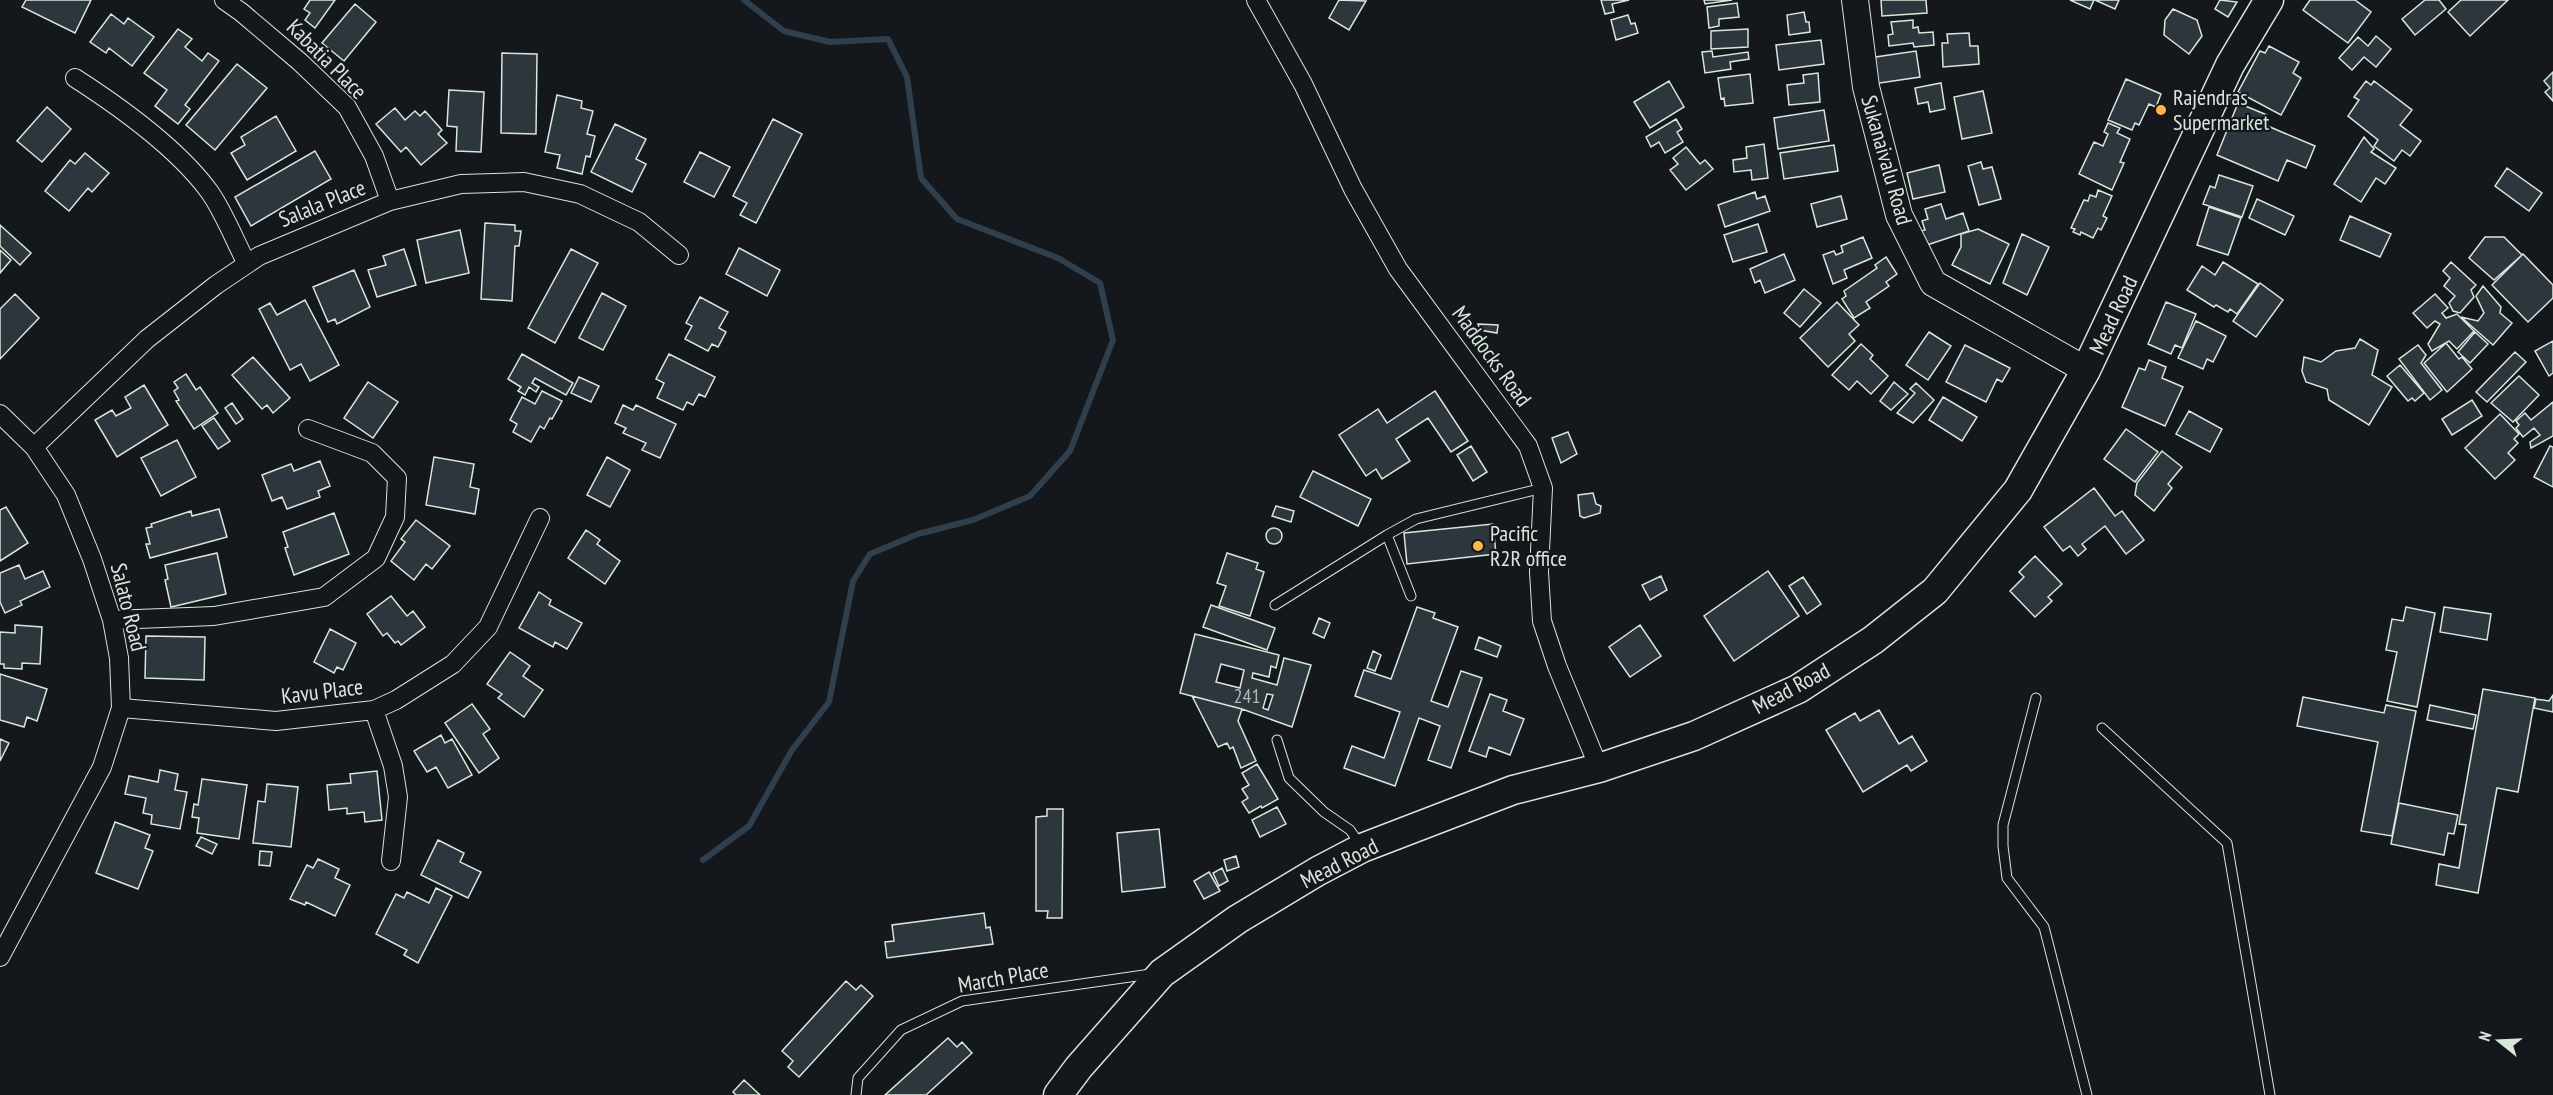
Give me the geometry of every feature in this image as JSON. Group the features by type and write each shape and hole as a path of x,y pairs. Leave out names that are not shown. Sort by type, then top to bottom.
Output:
{"main road":[{"name":"Sukanaivalu Road","path":"1856,0 1866,87 1899,215 1933,283 2086,370"},
{"name":"Mead Road","path":"1058,1095 1079,1067 1162,973 1238,919 1318,871 1362,849 1513,790 1599,768 1695,736 1798,689 1873,640 1935,591 2018,490 2086,370 2230,65 2270,0"}],"street":[{"name":"Kabatia Place","path":"224,0 292,55 347,107 374,156 390,201"},
{"name":"Maddocks Road","path":"1256,0 1303,84 1353,189 1398,269 1528,446 1543,488 1539,572 1542,621 1557,666 1599,768"},
{"path":"75,78 109,100 195,174 212,197 247,264"},
{"name":"Salala Place","path":"34,447 147,339 216,285 259,256 390,201 461,184 524,182 580,194 639,222 679,255"},
{"name":"Salato Road","path":"0,414 34,447 66,495 112,620 119,658 121,708 102,767 0,957"},
{"path":"112,620 214,616 324,597 376,558 395,517 397,478 372,453 308,429"},
{"name":"Kavu Place","path":"121,708 276,721 374,710 396,700 453,664 488,627 540,518"},
{"path":"374,710 393,766 398,797 391,861"}],"lane":[{"path":"1275,605 1416,519 1543,488"},
{"path":"1387,535 1411,597"},
{"path":"2037,698 2003,825 2007,878 2044,927 2087,1095"},
{"path":"2102,728 2227,843 2270,1095"},
{"path":"1277,740 1289,778 1310,800 1350,830 1362,849"},
{"name":"March Place","path":"855,1095 858,1078 902,1030 962,1001 1162,973"}],"building":[{"path":"26,0 91,0 75,33 22,7"},
{"path":"310,0 335,0 315,28 305,20 310,13 304,9"},
{"path":"1339,0 1366,1 1349,30 1329,18"},
{"path":"1601,0 1629,0 1612,4 1614,12 1605,14"},
{"path":"1704,0 1732,0 1705,4"},
{"path":"1881,0 1926,0 1927,13 1882,16"},
{"path":"2070,0 2094,0 2090,9"},
{"path":"2095,0 2119,0 2115,9"},
{"path":"2220,0 2237,2 2228,17 2215,9"},
{"path":"2310,0 2355,0 2371,12 2348,43 2303,10"},
{"path":"2425,0 2439,0 2446,9 2415,35 2402,19"},
{"path":"2461,0 2508,0 2470,36 2448,12"},
{"path":"1737,3 1739,17 1719,19 1719,26 1709,28 1707,7"},
{"path":"355,4 376,22 344,61 322,43"},
{"path":"2173,9 2197,20 2202,36 2189,54 2164,35 2165,20"},
{"path":"1804,12 1806,22 1809,22 1810,32 1789,35 1787,15"},
{"path":"111,14 124,24 128,18 154,37 132,66 109,48 106,53 90,42"},
{"path":"1628,15 1631,24 1635,23 1638,33 1616,40 1611,20"},
{"path":"1913,20 1913,28 1918,27 1919,33 1933,32 1934,45 1914,47 1913,43 1889,46 1888,35 1893,34 1891,22"},
{"path":"178,29 192,39 185,47 202,61 208,53 219,61 185,105 190,109 178,124 155,106 167,90 144,73"},
{"path":"1748,29 1748,47 1711,49 1711,31"},
{"path":"1969,33 1970,46 1978,46 1979,64 1943,67 1942,43 1948,43 1947,34"},
{"path":"2376,36 2391,49 2376,67 2364,57 2352,70 2339,58 2358,37 2368,46"},
{"path":"1821,40 1824,64 1779,70 1776,45"},
{"path":"2269,46 2299,62 2293,73 2301,78 2281,115 2238,92 2260,51 2265,53"},
{"path":"1712,51 1713,57 1748,52 1749,59 1730,62 1731,69 1705,73 1702,52"},
{"path":"1916,51 1920,77 1873,84 1869,58"},
{"path":"502,53 537,54 536,134 501,133"},
{"path":"237,64 267,88 215,150 186,125"},
{"path":"2553,72 2553,101 2545,92 2550,88 2544,81"},
{"path":"1818,73 1820,102 1789,105 1787,85 1804,83 1803,75"},
{"path":"1750,74 1753,103 1725,106 1724,98 1721,99 1718,78"},
{"path":"2126,79 2161,94 2156,107 2149,104 2139,125 2135,123 2132,130 2108,120"},
{"path":"1669,81 1684,107 1650,128 1634,102"},
{"path":"2366,81 2371,85 2374,81 2412,110 2400,125 2421,141 2410,156 2402,150 2394,161 2374,146 2378,140 2348,116 2359,100 2354,97"},
{"path":"1941,83 1945,109 1930,112 1928,102 1918,104 1915,88"},
{"path":"449,90 484,92 481,152 456,151 457,127 447,126"},
{"path":"1983,91 1992,133 1962,139 1954,97"},
{"path":"557,95 582,101 581,108 593,111 587,134 595,136 590,157 586,156 582,174 557,168 560,155 545,152"},
{"path":"2238,103 2267,115 2263,124 2315,146 2306,168 2287,160 2278,181 2217,155"},
{"path":"47,107 71,129 42,162 17,141"},
{"path":"395,108 405,120 415,111 420,116 425,111 442,130 438,134 447,143 421,165 406,147 401,152 376,124"},
{"path":"1824,110 1829,141 1778,149 1774,118"},
{"path":"276,116 296,151 247,180 231,153 245,145 241,137"},
{"path":"773,119 802,134 756,223 740,215 747,203 733,196"},
{"path":"1676,119 1682,129 1677,132 1683,142 1665,153 1659,142 1651,147 1646,137"},
{"path":"2108,123 2120,128 2117,133 2130,139 2120,162 2124,163 2112,190 2079,174 2094,142 2103,146 2108,134 2104,132"},
{"path":"615,124 646,139 636,159 646,164 632,192 591,172"},
{"path":"2364,137 2374,149 2371,152 2396,168 2385,184 2376,178 2361,202 2334,184"},
{"path":"1764,144 1768,178 1752,180 1751,170 1734,172 1733,160 1747,158 1746,147"},
{"path":"1834,145 1838,171 1784,179 1780,153"},
{"path":"1686,147 1700,164 1705,160 1713,169 1686,190 1670,170 1678,164 1673,158"},
{"path":"315,151 331,179 251,226 235,197"},
{"path":"700,152 730,167 714,197 684,182"},
{"path":"85,153 109,173 92,192 88,188 69,211 45,191 70,160 75,164"},
{"path":"1981,162 1983,169 1992,167 2001,199 1979,205 1968,166"},
{"path":"1939,165 1945,192 1913,199 1907,173"},
{"path":"2507,168 2542,193 2529,211 2495,186"},
{"path":"2219,175 2253,186 2242,217 2203,204 2210,186 2215,188"},
{"path":"2098,190 2112,196 2103,216 2107,218 2101,230 2098,228 2093,238 2081,232 2080,235 2073,232 2075,229 2071,228 2084,200 2088,201 2090,195 2096,197"},
{"path":"1755,192 1757,199 1765,196 1770,211 1725,227 1718,205"},
{"path":"1841,196 1847,219 1817,227 1811,204"},
{"path":"2257,199 2294,216 2285,235 2249,218"},
{"path":"1941,204 1946,219 1963,213 1969,231 1924,246 1920,231 1925,230 1922,221 1928,219 1925,209"},
{"path":"2209,207 2241,218 2228,255 2197,245"},
{"path":"2350,216 2391,234 2380,257 2340,240"},
{"path":"485,223 515,225 515,231 521,231 519,246 515,246 512,301 481,299"},
{"path":"1758,224 1767,252 1733,262 1724,235"},
{"path":"0,225 31,253 20,265 0,246"},
{"path":"1978,229 2009,244 1990,284 1952,265 1961,247 1961,234"},
{"path":"460,230 469,273 426,283 417,240"},
{"path":"2022,234 2049,247 2027,295 2003,283"},
{"path":"1863,237 1872,258 1844,270 1847,278 1833,284 1823,255 1834,251 1836,255 1843,252 1841,246"},
{"path":"2485,237 2504,237 2522,255 2494,280 2469,258"},
{"path":"739,248 780,270 767,296 726,274"},
{"path":"404,249 416,285 377,297 368,270 386,265 383,256"},
{"path":"571,249 598,263 555,343 528,328"},
{"path":"0,250 11,260 0,273"},
{"path":"1784,254 1795,280 1765,293 1760,280 1755,283 1750,269"},
{"path":"2523,254 2553,285 2553,298 2528,322 2492,285"},
{"path":"1886,257 1897,274 1886,282 1889,286 1866,302 1870,308 1854,318 1842,299 1846,296 1844,291 1877,268 1875,265"},
{"path":"2223,262 2258,284 2237,314 2230,309 2228,312 2216,305 2214,307 2187,290 2202,266 2215,275"},
{"path":"2451,262 2476,285 2471,290 2474,297 2460,313 2453,311 2449,303 2455,296 2444,286 2450,278 2443,271"},
{"path":"354,270 370,307 337,324 335,319 328,322 313,287"},
{"path":"2260,283 2283,300 2256,337 2233,321"},
{"path":"2483,286 2501,307 2500,313 2512,323 2493,345 2461,317 2478,321 2484,313 2476,296"},
{"path":"1804,289 1821,303 1800,327 1784,313"},
{"path":"602,293 626,306 603,350 579,338"},
{"path":"15,294 39,318 0,359 0,309"},
{"path":"2435,294 2448,308 2442,313 2446,318 2457,314 2474,331 2457,349 2449,341 2432,351 2428,344 2440,324 2435,321 2427,328 2413,313"},
{"path":"700,297 728,312 719,328 726,332 718,347 712,344 708,351 685,339 692,326 686,323"},
{"path":"305,300 339,365 310,381 301,364 290,370 259,309 270,303 277,315"},
{"path":"1837,302 1859,325 1849,334 1855,341 1828,367 1800,338"},
{"path":"2166,302 2196,314 2182,348 2175,345 2171,354 2148,344"},
{"path":"2196,321 2226,336 2213,362 2207,359 2203,369 2178,358"},
{"path":"1478,324 1498,325 1497,333 1480,330"},
{"path":"1929,332 1951,346 1928,380 1906,365"},
{"path":"2475,332 2488,344 2470,363 2458,352"},
{"path":"2360,339 2378,350 2372,375 2392,387 2369,425 2329,400 2327,389 2306,382 2302,371 2304,357 2321,362 2336,351 2355,348"},
{"path":"2553,341 2553,373 2549,376 2535,351"},
{"path":"2446,343 2459,359 2462,357 2472,369 2447,392 2424,363"},
{"path":"1861,344 1873,355 1870,359 1888,376 1871,394 1857,381 1849,390 1832,375"},
{"path":"1965,345 2010,368 2002,382 1997,379 1986,402 1946,382"},
{"path":"2418,345 2426,355 2421,363 2442,390 2430,400 2399,359"},
{"path":"2515,352 2526,362 2487,402 2476,392"},
{"path":"522,354 573,383 566,395 535,378 532,383 539,387 536,392 529,387 525,395 518,391 521,387 508,379"},
{"path":"669,354 715,377 705,397 699,394 693,405 687,402 683,410 657,398 664,383 656,379"},
{"path":"253,357 290,398 273,413 267,405 262,409 232,375"},
{"path":"2149,360 2166,367 2162,378 2183,387 2165,426 2122,407 2139,368 2145,370"},
{"path":"2400,365 2424,393 2415,401 2412,398 2408,401 2387,376"},
{"path":"186,374 196,390 200,387 218,413 194,429 176,401 179,400 174,391 178,388 174,382"},
{"path":"2519,376 2539,395 2513,422 2491,403"},
{"path":"579,377 599,386 591,402 571,393"},
{"path":"368,382 398,402 373,438 344,418"},
{"path":"1894,382 1908,394 1891,410 1880,401"},
{"path":"1916,383 1934,400 1913,423 1897,413 1915,393 1910,389"},
{"path":"144,385 168,425 117,457 95,420 112,410 116,416 131,408 125,397"},
{"path":"542,391 562,401 552,419 550,418 544,429 540,426 531,442 513,432 517,424 510,420 522,397 535,404"},
{"path":"1435,391 1468,441 1451,452 1428,418 1396,439 1410,461 1382,479 1376,469 1366,476 1339,435 1378,409 1387,423"},
{"path":"1943,397 1977,417 1962,441 1929,420"},
{"path":"2472,400 2482,416 2452,435 2442,419"},
{"path":"2553,402 2553,436 2531,448 2530,442 2540,435 2534,428 2523,437 2516,428 2519,425 2516,421 2525,413 2531,420"},
{"path":"232,403 243,419 236,424 225,408"},
{"path":"623,405 633,410 636,405 676,424 660,458 642,450 646,443 623,433 626,428 615,423"},
{"path":"2189,411 2222,429 2210,452 2176,434"},
{"path":"2500,414 2519,434 2514,439 2518,443 2508,453 2515,460 2495,479 2465,448"},
{"path":"214,418 230,441 218,449 202,426"},
{"path":"2126,429 2158,452 2135,482 2104,459"},
{"path":"1568,432 1577,454 1561,463 1552,438"},
{"path":"177,440 196,477 161,496 141,458"},
{"path":"1471,446 1487,472 1473,481 1457,455"},
{"path":"2550,446 2553,447 2553,487 2534,477"},
{"path":"2162,451 2182,467 2168,484 2172,488 2154,511 2135,495 2137,483"},
{"path":"434,457 474,464 470,487 479,489 475,514 426,505"},
{"path":"607,457 630,470 610,507 587,495"},
{"path":"320,461 330,486 318,491 320,497 287,509 282,497 272,501 262,475 291,464 294,471"},
{"path":"1313,471 1371,499 1358,526 1300,497"},
{"path":"2094,488 2115,516 2122,511 2144,540 2126,554 2105,526 2082,544 2086,549 2078,556 2070,546 2063,551 2044,527"},
{"path":"1593,493 1596,504 1601,506 1600,513 1584,518 1580,516 1578,495"},
{"path":"1276,506 1294,511 1291,522 1272,516"},
{"path":"6,507 28,543 0,561 0,510"},
{"path":"219,509 227,537 150,558 146,544 150,544 146,528 152,527 151,524 191,511 192,516"},
{"path":"334,513 349,554 294,575 285,548 288,547 283,532"},
{"path":"416,520 450,546 432,569 426,564 414,580 391,561 405,542 401,539"},
{"path":"1493,524 1496,554 1407,564 1404,533"},
{"path":"1274,528 1282,536 1274,544 1266,536"},
{"path":"586,530 600,540 597,544 620,561 605,584 568,558"},
{"path":"217,553 226,594 171,607 165,580 168,579 165,565"},
{"path":"1227,553 1258,563 1256,569 1264,572 1250,616 1219,606 1226,586 1217,583"},
{"path":"2035,556 2062,584 2048,597 2052,601 2035,617 2010,591 2024,577 2019,572"},
{"path":"19,565 25,579 43,571 50,587 20,601 22,605 5,613 0,602 0,573"},
{"path":"1768,571 1799,616 1734,661 1704,616"},
{"path":"1661,576 1667,590 1650,600 1642,585"},
{"path":"1803,577 1821,604 1807,614 1789,586"},
{"path":"539,592 551,600 549,605 582,623 567,649 555,642 553,647 519,628"},
{"path":"391,596 407,616 413,611 425,627 401,645 398,641 395,643 387,633 383,636 367,614"},
{"path":"1211,605 1275,628 1267,650 1203,627"},
{"path":"1417,607 1435,613 1433,618 1458,627 1431,701 1448,707 1461,671 1482,678 1451,768 1428,760 1440,726 1419,718 1395,786 1344,768 1352,746 1384,758 1400,712 1355,696 1364,670 1391,679"},
{"path":"2406,607 2435,613 2417,707 2387,701 2397,652 2386,650 2392,619 2403,621"},
{"path":"2444,607 2491,614 2487,640 2440,632"},
{"path":"1319,618 1330,623 1324,638 1313,633"},
{"path":"15,625 42,627 40,664 22,663 22,669 4,668 4,664 0,664 0,632 15,633"},
{"path":"1640,625 1661,656 1630,677 1609,647"},
{"path":"330,629 356,643 343,670 337,667 334,673 314,662"},
{"path":"1195,634 1279,655 1276,668 1271,666 1269,677 1253,673 1252,678 1277,685 1284,658 1311,665 1292,727 1242,709 1180,693","holes":["1221,664 1244,670 1240,688 1216,682","1267,694 1273,695 1268,710 1263,708"]},
{"path":"146,636 205,637 204,680 145,678"},
{"path":"1479,637 1501,646 1497,657 1475,649"},
{"path":"1373,651 1381,655 1375,671 1367,668"},
{"path":"510,652 530,666 523,676 543,690 524,717 498,698 502,694 487,684"},
{"path":"0,674 47,689 37,721 27,717 24,727 0,720"},
{"path":"2483,689 2535,698 2518,792 2497,788 2478,893 2436,885 2439,864 2459,868 2466,825 2459,824"},
{"path":"1490,694 1507,700 1503,711 1524,719 1510,755 1489,747 1486,757 1469,751"},
{"path":"2553,695 2553,712 2534,708 2536,699 2549,701"},
{"path":"1192,696 1242,709 1238,721 1256,761 1241,768 1233,747 1230,749 1227,743 1218,747"},
{"path":"2303,697 2384,713 2386,705 2416,711 2392,836 2361,831 2378,742 2297,726"},
{"path":"472,704 490,729 483,734 499,758 479,773 445,723"},
{"path":"2430,705 2476,715 2473,729 2427,720"},
{"path":"1879,710 1899,744 1912,736 1927,761 1911,771 1907,765 1863,792 1826,730 1855,713 1860,721"},
{"path":"441,735 445,743 452,739 472,775 448,788 436,767 427,772 414,751"},
{"path":"0,739 9,743 0,761"},
{"path":"1257,764 1278,799 1249,813 1242,802 1248,798 1242,789 1249,785 1242,773"},
{"path":"160,770 178,774 175,790 187,792 180,829 151,824 152,815 143,813 146,798 125,794 129,776 158,782"},
{"path":"377,771 382,820 365,822 364,812 347,814 347,808 329,810 327,785 351,783 350,774"},
{"path":"202,779 247,785 239,839 197,833 199,818 192,817 194,804 198,805"},
{"path":"267,784 298,787 291,847 253,843 258,801 265,802"},
{"path":"2399,803 2458,815 2454,834 2448,833 2444,855 2391,844"},
{"path":"1277,807 1286,824 1260,837 1252,820"},
{"path":"1047,809 1063,809 1062,918 1047,918 1048,911 1036,911 1036,817 1047,816"},
{"path":"115,822 150,835 145,848 153,851 138,889 96,873"},
{"path":"1159,829 1165,887 1122,892 1117,833"},
{"path":"201,837 217,844 212,854 196,846"},
{"path":"438,840 464,853 460,862 481,872 468,898 421,875"},
{"path":"260,851 272,852 270,866 259,865"},
{"path":"1236,856 1239,867 1227,871 1224,860"},
{"path":"318,859 339,869 335,878 350,885 335,916 306,902 305,905 290,899 307,865 313,868"},
{"path":"1222,868 1228,881 1219,886 1213,873"},
{"path":"1209,872 1220,891 1204,899 1194,881"},
{"path":"436,888 452,896 418,963 404,955 407,950 376,934 396,894 404,898 407,892 429,903"},
{"path":"984,913 986,928 990,927 993,944 887,958 885,942 894,941 892,925"},
{"path":"846,981 856,990 861,985 873,996 799,1077 788,1067 793,1061 782,1051"},
{"path":"948,1038 957,1047 962,1042 972,1053 926,1095 885,1095"},
{"path":"744,1080 760,1095 736,1095 733,1092"}],"waterway":[{"path":"703,860 749,826 792,750 829,702 853,581 870,554 918,534 973,520 1030,496 1070,451 1113,340 1100,283 1058,258 957,219 921,178 907,77 888,39 830,42 784,31 744,0"}],"place":[{"name":"Rajendras Supermarket","path":"2161,110"},
{"name":"Pacific R2R office","path":"1478,546"}]}
